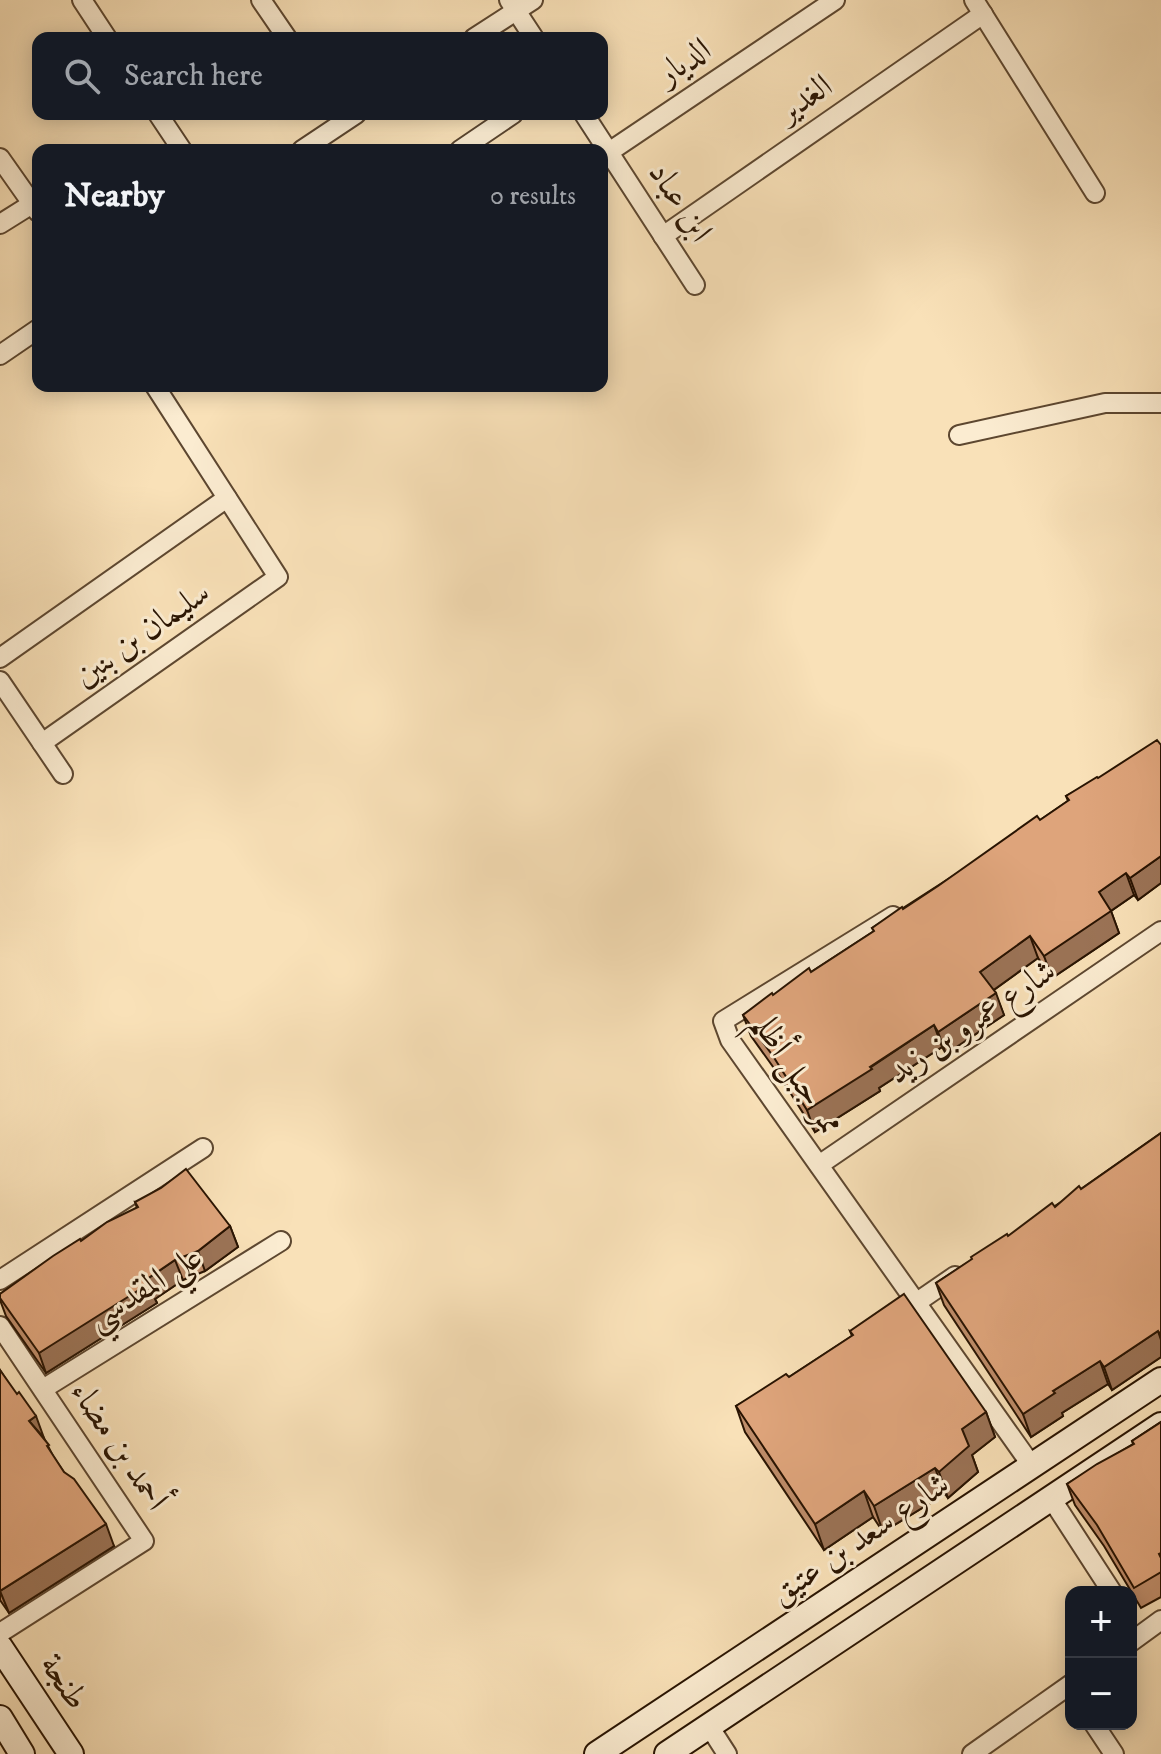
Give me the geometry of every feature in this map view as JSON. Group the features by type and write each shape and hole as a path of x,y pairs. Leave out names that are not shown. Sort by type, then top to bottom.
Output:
{"street":[{"path":"82,0 103,32"},
{"path":"261,0 283,32"},
{"path":"481,32 513,5 533,0"},
{"name":"الديار","path":"609,152 835,0"},
{"path":"513,5 530,32"},
{"path":"979,7 1095,193"},
{"name":"الغدير","path":"663,236 979,7"},
{"path":"162,120 178,144"},
{"path":"310,144 342,120"},
{"path":"469,144 504,120"},
{"name":"ابن عباد","path":"588,120 604,144"},
{"name":"ابن عباد","path":"609,152 695,285"},
{"path":"0,158 32,204"},
{"path":"0,224 32,209"},
{"path":"0,355 32,333"},
{"path":"0,658 227,498 159,392"},
{"path":"959,435 1105,403 1161,403"},
{"name":"سليمان بن بنين","path":"42,743 278,577 227,498"},
{"path":"0,681 63,774"},
{"name":"ممر جبل أظلم","path":"909,906 723,1021 730,1040 1032,1466"},
{"name":"شارع عمرو بن زيد","path":"819,1165 1161,931"},
{"path":"0,1280 203,1148"},
{"name":"علي المقدسي","path":"43,1389 281,1241"},
{"path":"891,1320 968,1268"},
{"name":"أحمد بن مضاء","path":"0,1326 144,1541 0,1633"},
{"name":"شارع سعد بن عتيق","path":"597,1754 1161,1380"},
{"name":"شارع سعد بن عتيق","path":"667,1754 1161,1425"},
{"path":"1051,1498 1108,1586"},
{"path":"1137,1632 1161,1620"},
{"name":"طنجة","path":"0,1647 71,1754"},
{"path":"972,1754 1065,1690"},
{"path":"0,1718 22,1754"},
{"path":"709,1726 727,1754"},
{"path":"1098,1730 1114,1754"}],"building":[{"path":"1157,740 1161,745 1161,856 1130,878 1126,873 1099,892 1111,911 1044,956 1030,936 980,972 996,993 938,1032 934,1025 807,1110 743,1015 809,968 811,972 874,931 872,928 1037,816 1040,820 1069,800 1066,796"},
{"path":"1161,1133 1161,1332 1158,1331 1104,1367 1100,1361 1023,1414 936,1283 1052,1203 1055,1207 1079,1186 1081,1189"},
{"path":"186,1169 230,1226 198,1251 175,1260 147,1279 150,1283 39,1353 0,1294 53,1256 107,1222 138,1207 135,1202"},
{"path":"904,1294 986,1412 962,1429 969,1446 939,1472 935,1468 874,1506 864,1491 815,1524 736,1406 786,1374 789,1377 853,1335 850,1331"},
{"path":"0,1370 36,1416 29,1421 49,1445 64,1472 74,1479 106,1524 0,1591"},
{"path":"1161,1422 1161,1572 1137,1586 1133,1586 1097,1525 1067,1484 1134,1444 1132,1441"}]}
